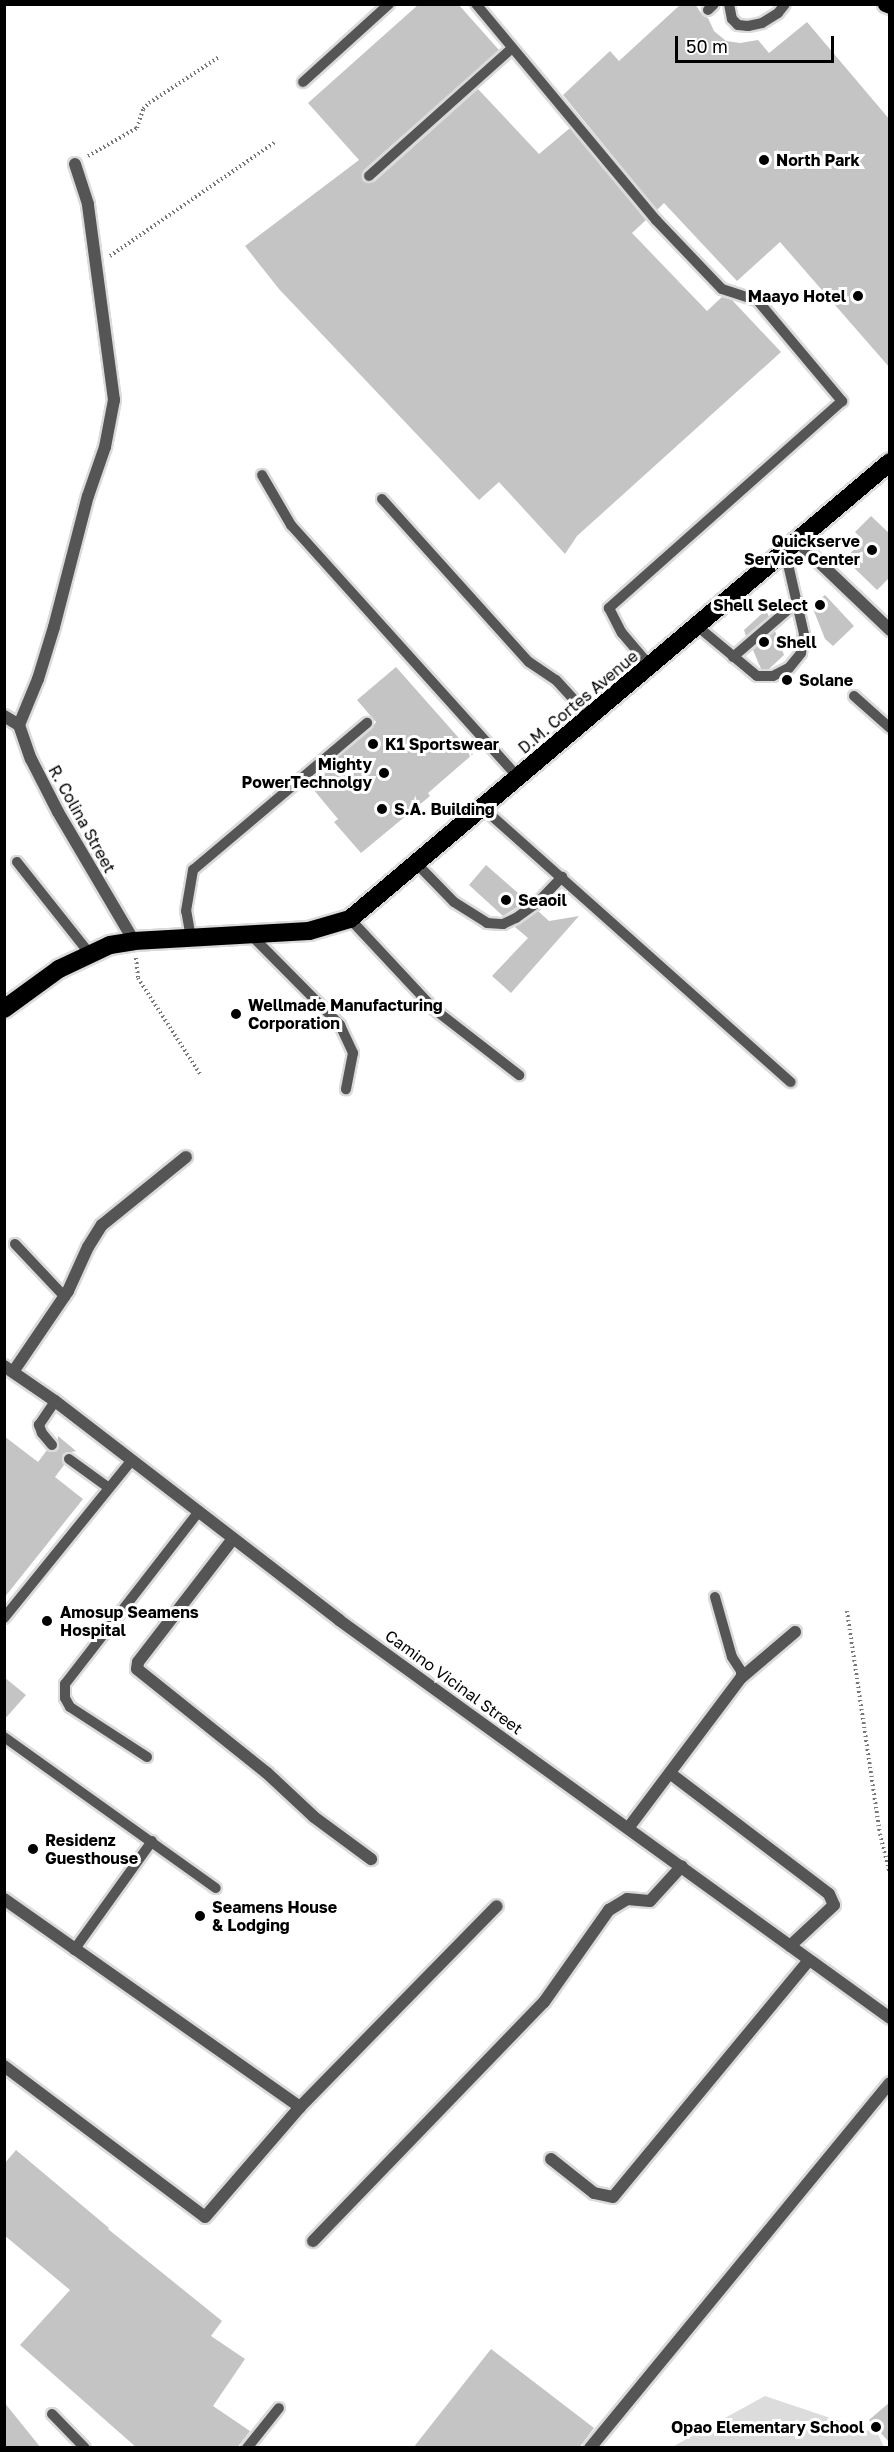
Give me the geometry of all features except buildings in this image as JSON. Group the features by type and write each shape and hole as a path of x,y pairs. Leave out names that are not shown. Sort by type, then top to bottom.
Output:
{"highway":[{"name":"D.M. Cortes Avenue","path":"4,1009 59,969 110,945 134,940 309,931 350,920 890,462"}],"main road":[{"path":"885,4 890,6"}],"street":[{"path":"4,716 20,725 38,679 88,496 105,447 114,400 88,204 75,164"},
{"path":"791,546 890,630"},
{"name":"R. Colina Street","path":"20,725 31,759 58,812 134,940"},
{"path":"9,1369 65,1297 88,1247 102,1225 186,1157"},
{"name":"Camino Vicinal Street","path":"9,1369 55,1401 199,1511 232,1540 339,1620 629,1827 808,1961 890,2018"},
{"path":"232,1540 138,1662 137,1670 267,1773 314,1817 371,1859"},
{"path":"629,1827 741,1678 795,1632"},
{"path":"671,1774 829,1894 834,1905 790,1946"},
{"path":"313,2241 544,2002 609,1910 627,1899 650,1901 682,1866"},
{"path":"4,1899 300,2108"},
{"path":"4,2066 205,2217 300,2108 497,1906"},
{"path":"550,2159 594,2193 613,2197 808,1961"},
{"path":"590,2448 890,2083"}],"lane":[{"path":"303,82 389,4"},
{"path":"476,4 510,49 656,220 722,289 758,301 842,401 609,608 622,633 650,666"},
{"path":"729,4 732,19 738,25 748,26 762,23 778,13 785,4"},
{"path":"369,176 510,49"},
{"path":"262,475 291,525 519,778"},
{"path":"382,499 529,662 556,680 590,717"},
{"path":"697,626 757,676 773,676 789,668 801,653 804,634 797,602 791,546"},
{"path":"733,657 797,602"},
{"path":"854,696 890,728"},
{"path":"191,938 186,911 193,870 368,723"},
{"path":"483,808 791,1082"},
{"path":"17,862 89,953"},
{"path":"417,864 454,902 487,923 503,924 516,918 538,902 562,877"},
{"path":"350,920 434,1009 519,1075"},
{"path":"251,935 340,1025 352,1053 346,1089"},
{"path":"15,1244 65,1297"},
{"path":"52,1444 42,1433 39,1425 55,1401"},
{"path":"69,1459 109,1488"},
{"path":"4,1618 132,1460"},
{"path":"147,1757 70,1707 65,1698 65,1684 199,1511"},
{"path":"715,1597 732,1657 741,1671 741,1678"},
{"path":"4,1737 216,1888"},
{"path":"74,1950 152,1841"},
{"path":"247,2448 279,2408"},
{"path":"52,2414 85,2448"}],"path":[{"path":"75,164 137,128 148,103 219,57"},
{"path":"97,265 275,142"},
{"path":"134,940 138,978 200,1074"},
{"path":"847,1611 880,1834 890,1874"}],"shaded area":[{"path":"765,2396 878,2434 884,2447 672,2447"}],"place":[{"name":"North Park","path":"764,160"},
{"name":"Maayo Hotel","path":"858,296"},
{"name":"Quickserve Service Center","path":"872,550"},
{"name":"Shell Select","path":"820,605"},
{"name":"Shell","path":"764,642"},
{"name":"Solane","path":"787,680"},
{"name":"K1 Sportswear","path":"373,744"},
{"name":"Mighty PowerTechnolgy","path":"384,773"},
{"name":"S.A. Building","path":"382,809"},
{"name":"Seaoil","path":"506,900"},
{"name":"Wellmade Manufacturing Corporation","path":"236,1014"},
{"name":"Amosup Seamens Hospital","path":"47,1621"},
{"name":"Residenz Guesthouse","path":"33,1849"},
{"name":"Seamens House & Lodging","path":"200,1916"},
{"name":"Opao Elementary School","path":"876,2427"}]}
